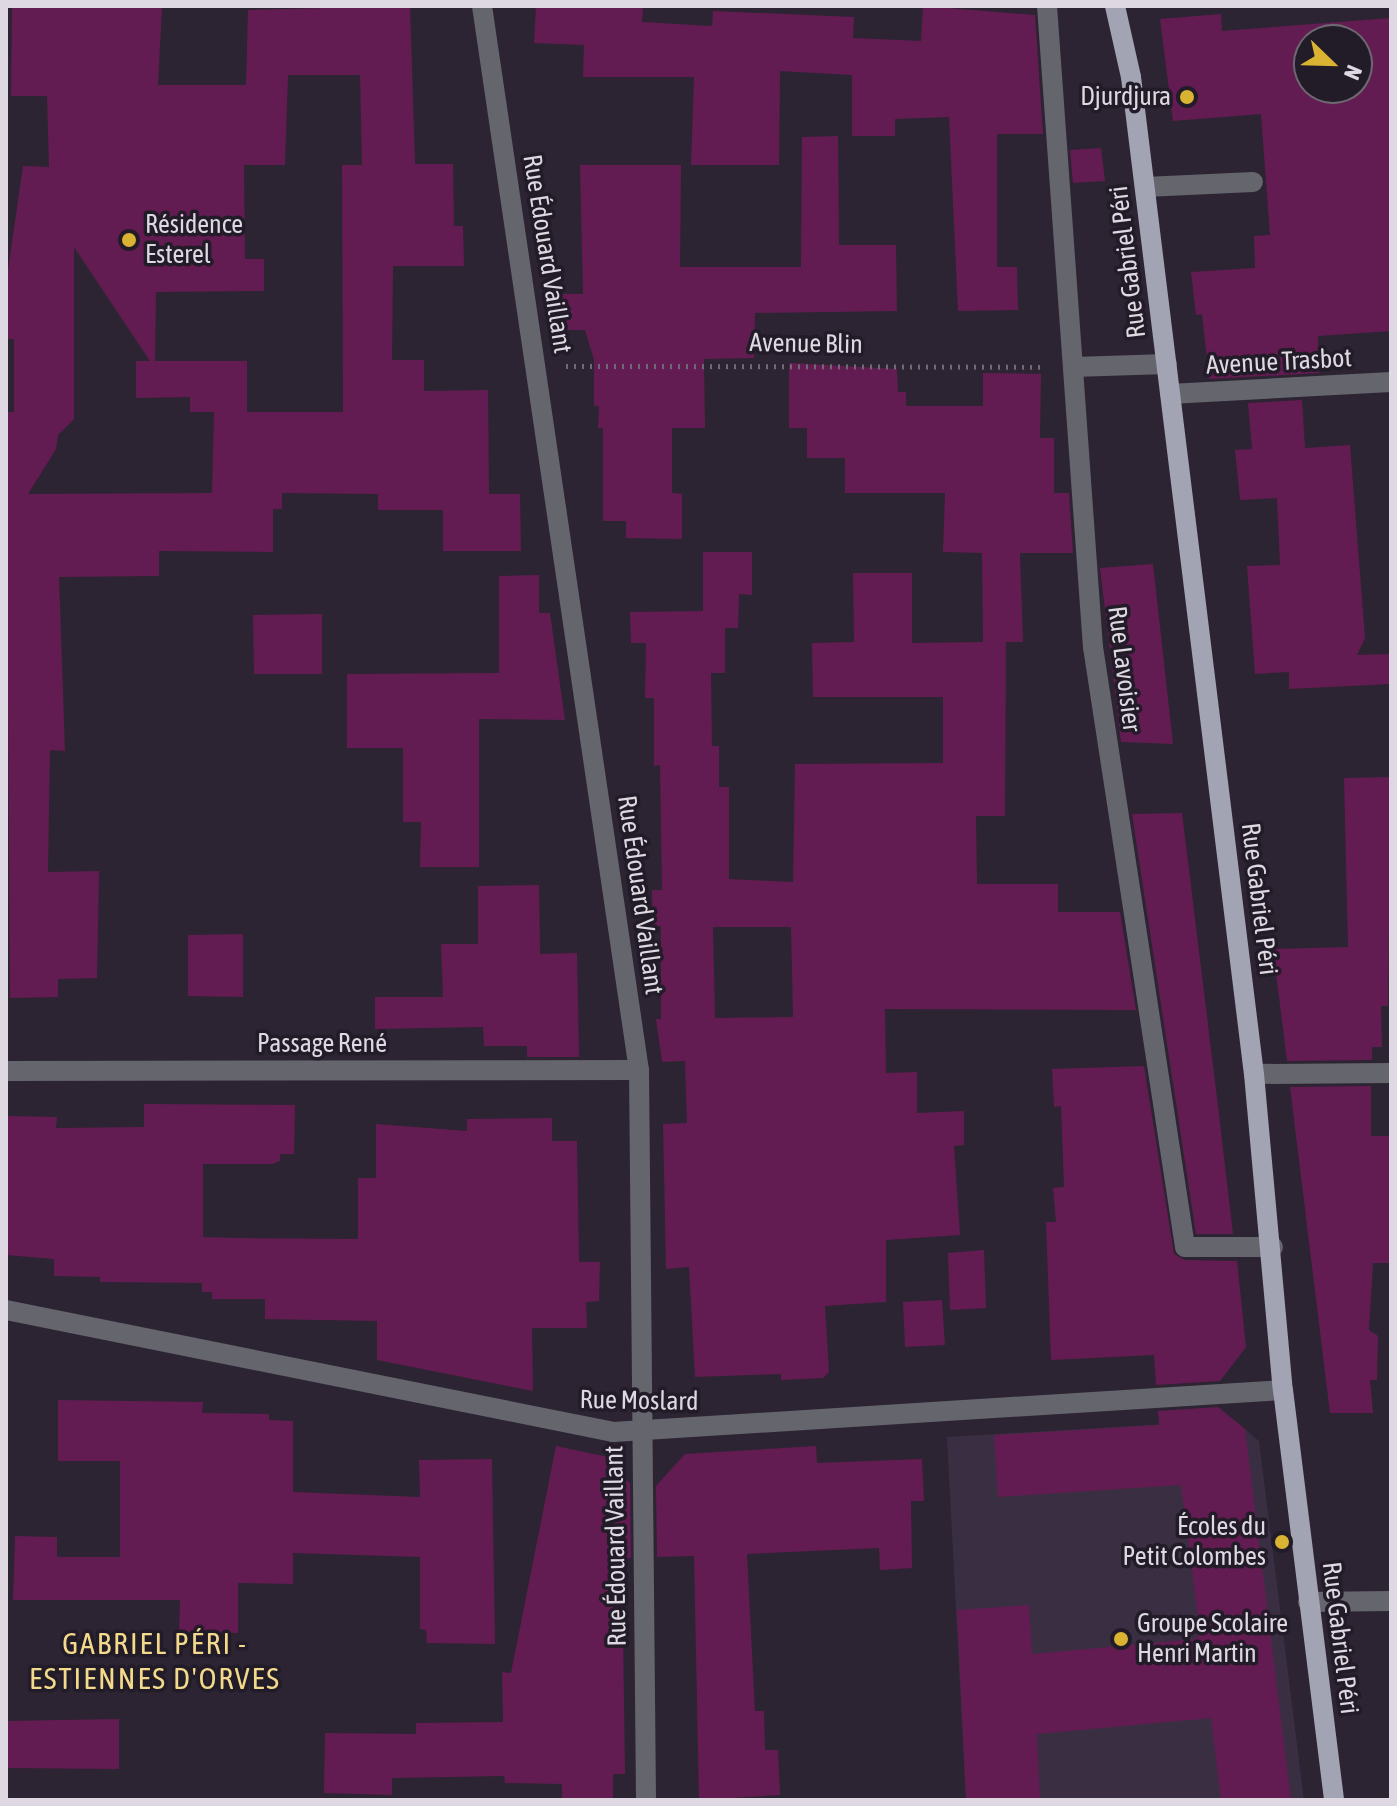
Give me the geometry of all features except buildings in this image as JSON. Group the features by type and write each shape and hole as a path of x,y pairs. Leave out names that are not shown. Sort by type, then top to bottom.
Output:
{"main road":[{"name":"Rue Gabriel Péri","path":"1115,6 1131,77 1254,1074 1273,1247 1283,1390 1334,1800"}],"street":[{"name":"Rue Édouard Vaillant","path":"482,6 538,366 639,1070 639,1432 646,1800"},
{"name":"Rue Lavoisier","path":"1047,6 1093,647 1185,1247 1273,1247"},
{"path":"1145,187 1253,182"},
{"path":"1073,367 1167,364"},
{"name":"Avenue Trasbot","path":"1170,394 1391,382"},
{"name":"Passage René","path":"6,1071 639,1070"},
{"path":"1254,1074 1391,1073"},
{"name":"Rue Moslard","path":"6,1310 578,1428 639,1432 1283,1390"},
{"path":"1308,1602 1391,1601"}],"path":[{"name":"Avenue Blin","path":"538,366 1073,367"}],"shaded area":[{"name":"Groupe Scolaire Henri Martin","path":"1234,1420 1259,1441 1304,1800 966,1800 947,1437"}],"place":[{"name":"Djurdjura","path":"1187,97"},
{"name":"Résidence Esterel","path":"129,240"},
{"name":"Écoles du Petit Colombes","path":"1282,1542"},
{"name":"Groupe Scolaire Henri Martin","path":"1121,1639"}],"district":[{"name":"GABRIEL PÉRI - ESTIENNES D'ORVES","path":"155,1660"}]}
